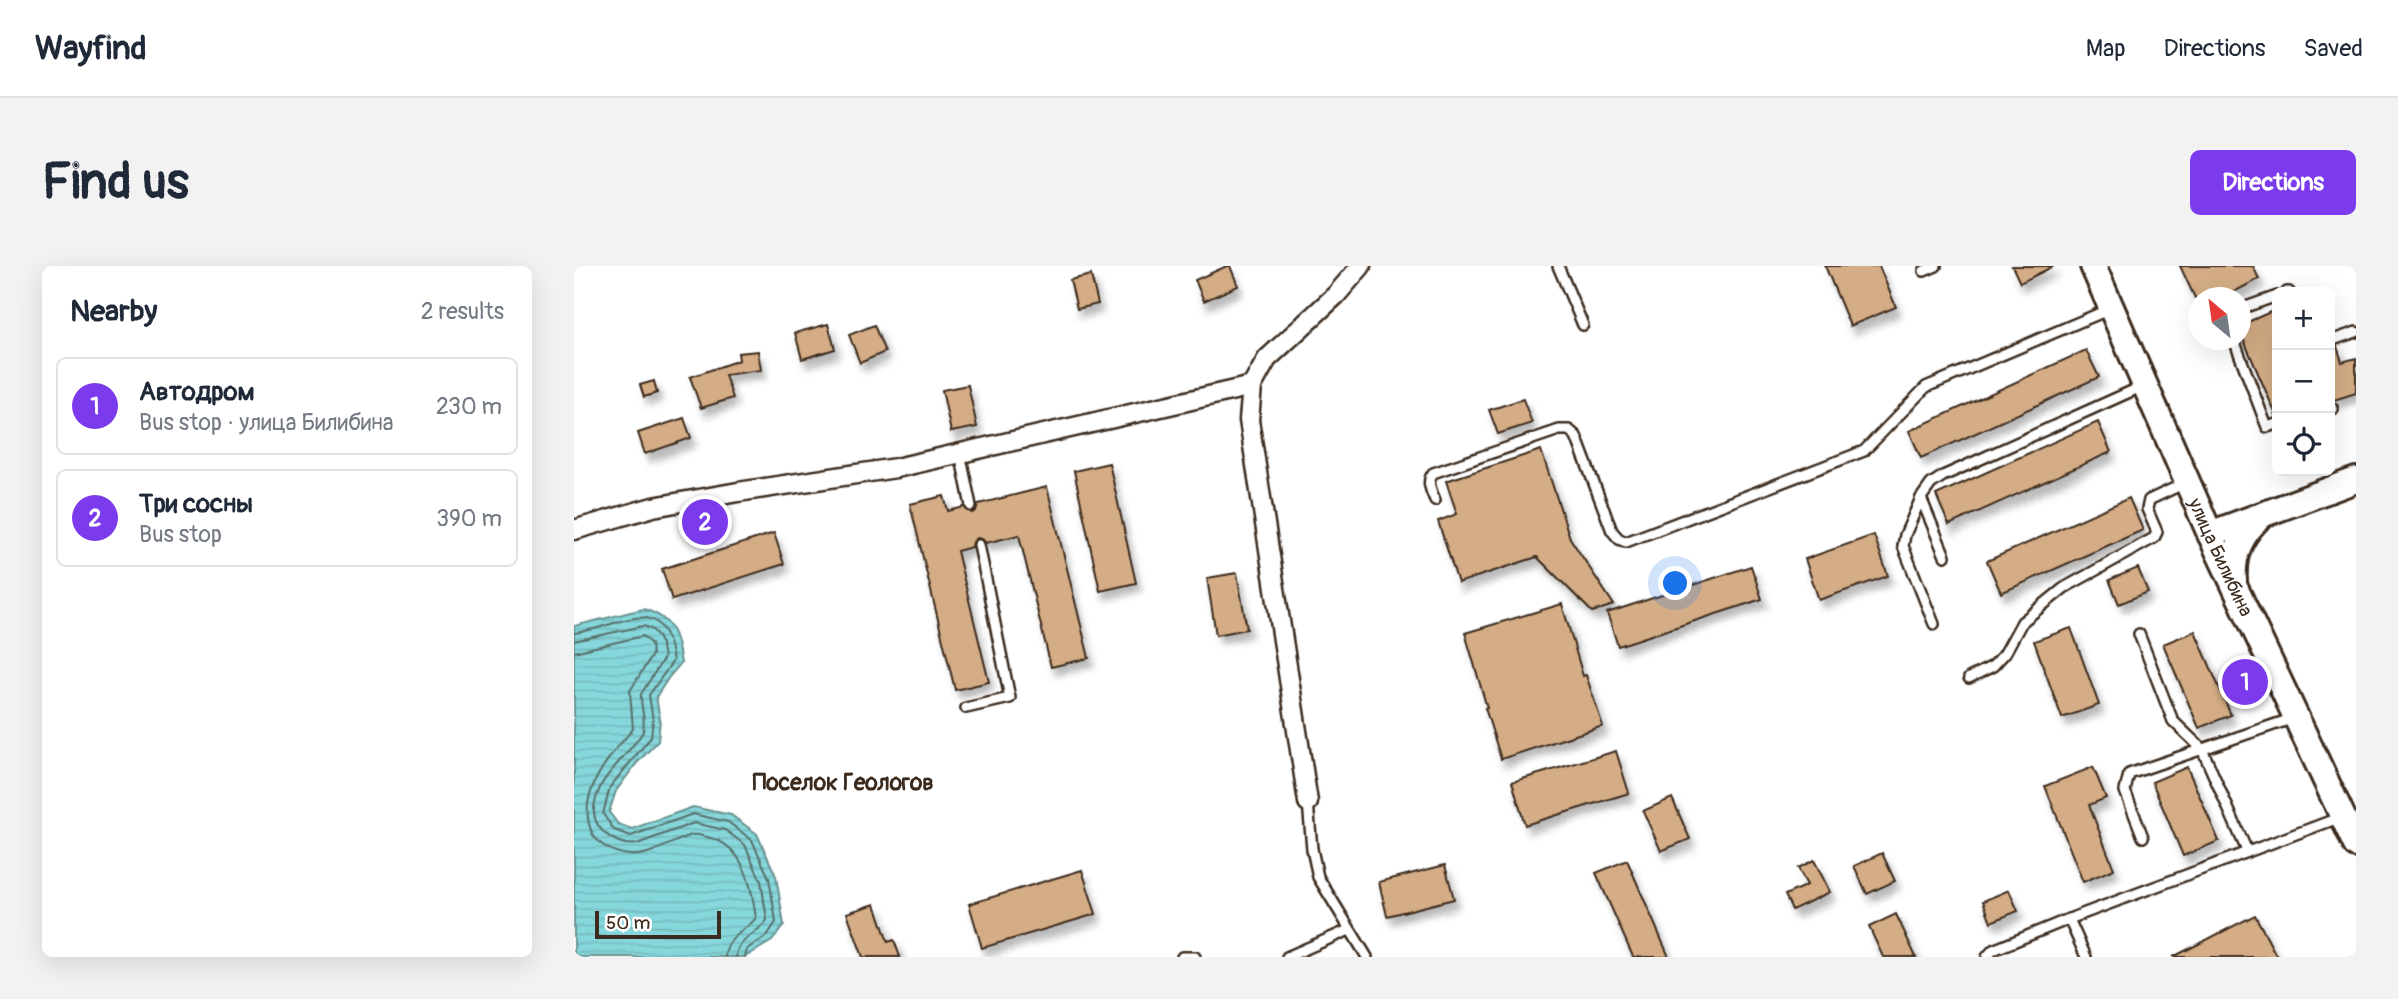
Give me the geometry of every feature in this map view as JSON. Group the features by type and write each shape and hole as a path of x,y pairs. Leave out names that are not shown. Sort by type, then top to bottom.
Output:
{"main road":[{"name":"улица Билибина","path":"2093,266 2210,534 2356,845"},
{"path":"2210,534 2356,480"},
{"path":"2187,482 2204,498 2223,510 2266,513"},
{"path":"2234,586 2233,568 2239,543 2255,522 2266,513"}],"street":[{"path":"1308,802 1249,419 1252,386 1267,359 1336,295 1360,266"},
{"path":"574,530 653,507 896,468 1252,386"}],"lane":[{"path":"1558,266 1583,325"},
{"path":"1924,271 1936,266"},
{"path":"2251,305 2272,298"},
{"path":"1435,500 1429,485 1429,478 1433,473 1559,430 1569,430 1576,436 1612,531 1626,542 1864,451 1926,387 2111,308"},
{"path":"2335,339 2356,332"},
{"path":"2238,350 2267,427 2272,426"},
{"path":"1934,624 1903,545 1905,535 1931,484 1943,475 2145,386"},
{"path":"960,453 971,506"},
{"path":"1969,678 1993,666 2005,653 2022,622 2064,588 2154,538 2157,532 2147,509 2149,500 2187,482"},
{"path":"1922,498 1945,556"},
{"path":"966,708 1010,698 979,545"},
{"path":"2139,634 2172,721 2202,749 2247,851"},
{"path":"2143,836 2124,792 2129,775 2296,717"},
{"path":"1308,802 1312,849 1318,877 1367,957"},
{"path":"1987,957 1993,950 2068,919 2342,816"},
{"path":"2068,919 2086,957"},
{"path":"1287,957 1349,930"},
{"path":"1182,957 1195,957"}],"water":[{"path":"643,609 661,617 672,629 681,663 656,697 660,719 658,741 616,791 609,812 618,824 632,829 693,807 731,815 757,834 776,876 784,925 772,941 745,957 574,957 574,626"}],"building":[{"path":"1230,266 1238,286 1204,301 1195,280"},
{"path":"1825,266 1879,266 1896,307 1850,326"},
{"path":"2012,266 2054,266 2020,283"},
{"path":"2180,266 2253,266 2259,279 2243,287 2190,287"},
{"path":"1091,275 1098,304 1077,309 1070,280"},
{"path":"2272,311 2272,405 2248,350 2251,350 2251,321"},
{"path":"828,324 835,349 802,359 795,333"},
{"path":"874,325 885,352 860,363 849,335"},
{"path":"2335,347 2342,362 2356,358 2356,393 2335,400 2335,350"},
{"path":"2086,350 2099,377 1921,458 1909,431"},
{"path":"758,351 761,370 725,375 733,398 701,408 690,377 739,360 738,353"},
{"path":"654,381 657,393 644,397 640,385"},
{"path":"968,385 977,427 951,432 942,390"},
{"path":"1523,399 1532,423 1498,434 1489,410"},
{"path":"684,418 691,438 645,454 638,433"},
{"path":"2098,422 2111,452 1949,525 1936,495"},
{"path":"1541,450 1570,538 1614,605 1592,612 1537,557 1458,583 1438,521 1457,514 1446,481"},
{"path":"1109,463 1136,583 1100,591 1074,471"},
{"path":"1047,487 1089,658 1051,667 1019,535 986,543 977,538 972,547 957,551 989,682 955,690 910,504 944,496 948,511 964,507 972,513 976,511 978,504"},
{"path":"2129,498 2143,530 2001,593 1987,561"},
{"path":"774,533 784,564 672,600 662,569"},
{"path":"1874,535 1888,576 1819,600 1805,559"},
{"path":"1751,566 1762,599 1618,646 1607,613"},
{"path":"2138,568 2148,592 2119,604 2109,580"},
{"path":"1237,573 1247,629 1216,635 1207,578"},
{"path":"1562,604 1583,676 1586,675 1603,726 1501,759 1465,633"},
{"path":"2071,628 2099,705 2062,718 2034,641"},
{"path":"2195,631 2231,715 2199,728 2163,644"},
{"path":"1616,751 1629,793 1525,825 1512,782"},
{"path":"2093,767 2106,798 2089,805 2114,869 2083,882 2045,786"},
{"path":"2187,767 2219,841 2183,856 2152,782"},
{"path":"1672,798 1690,839 1661,851 1643,811"},
{"path":"1882,853 1895,881 1867,894 1854,866"},
{"path":"1627,860 1669,957 1633,957 1596,873"},
{"path":"1814,860 1830,892 1792,910 1785,895 1807,885 1798,868"},
{"path":"1445,865 1454,899 1387,916 1379,882"},
{"path":"1082,870 1096,914 982,948 969,904"},
{"path":"2009,890 2018,911 1991,922 1983,901"},
{"path":"875,904 888,942 894,940 900,957 863,957 847,913"},
{"path":"1896,914 1916,957 1883,957 1869,927"},
{"path":"2255,915 2277,957 2173,957"}],"place":[{"name":"Три сосны","path":"705,522"},
{"name":"Автодром","path":"2245,682"}],"district":[{"name":"Поселок Геологов","path":"843,782"}]}
